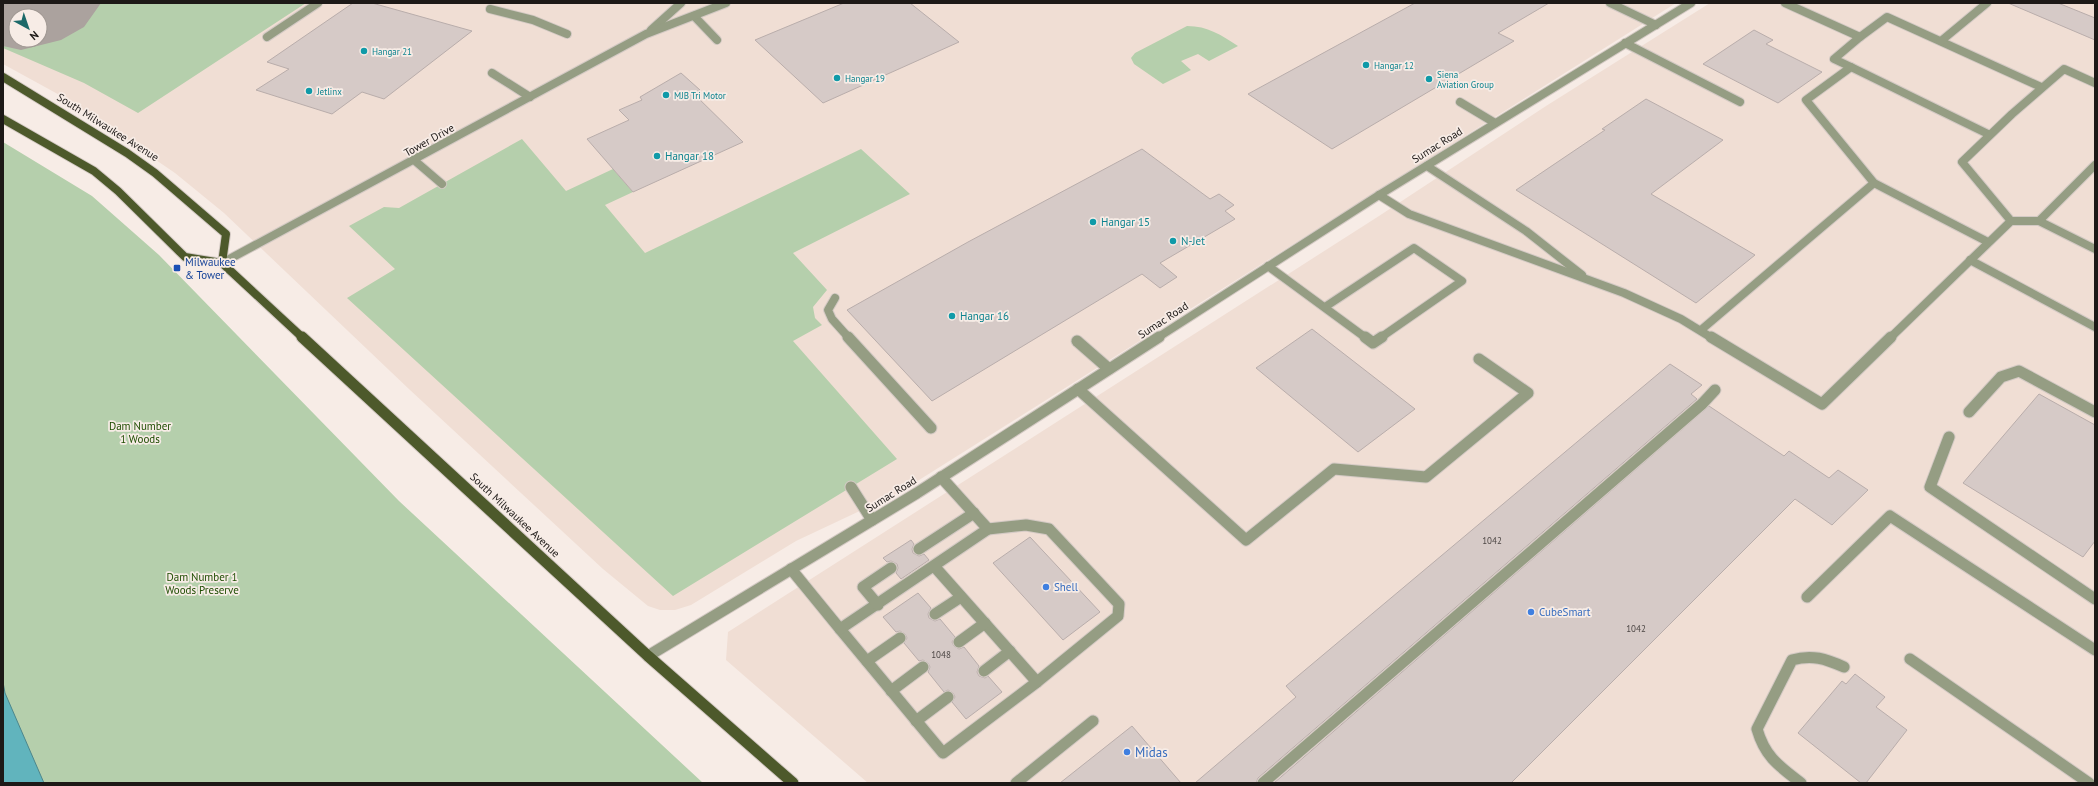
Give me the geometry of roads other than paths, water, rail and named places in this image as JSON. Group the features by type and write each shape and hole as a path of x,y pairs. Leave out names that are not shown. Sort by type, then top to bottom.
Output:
{"main road":[{"name":"South Milwaukee Avenue","path":"3,77 127,153 155,173 226,234 222,263 648,656 793,783"},
{"path":"3,119 94,171 118,191 185,257 222,263"}],"street":[{"path":"267,37 318,3"},
{"name":"Tower Drive","path":"646,34 681,3"},
{"name":"Tower Drive","path":"222,263 646,34 726,3"},
{"path":"1610,3 1656,24"},
{"path":"1785,3 1860,37"},
{"path":"1941,41 1987,3"},
{"name":"Sumac Road","path":"648,656 941,477 1379,195 1686,4"},
{"path":"490,9 533,20 567,34"},
{"path":"694,16 717,40"},
{"path":"1988,134 1834,59 1887,17 2041,87"},
{"path":"1625,43 1740,102"},
{"path":"1850,67 1806,100 1874,183 1988,242"},
{"path":"2011,220 1962,162 1988,134 2041,87 2064,69 2095,83"},
{"path":"492,73 530,97"},
{"path":"1460,102 1496,123"},
{"path":"414,160 442,184"},
{"path":"2039,221 2095,165"},
{"path":"1427,166 1513,222 1564,259 1586,280"},
{"path":"1701,330 1874,183"},
{"path":"1379,195 1408,214 1586,280 1681,319 1822,404 2011,220 2039,221 2095,249"},
{"path":"1268,266 1325,308 1373,343 1462,282 1414,248 1325,308"},
{"path":"1970,260 2095,327"},
{"path":"835,298 828,310 832,319 931,428"},
{"path":"1077,341 1109,369"},
{"path":"1078,389 1246,540 1334,470 1426,477 1528,393 1479,359"},
{"path":"1969,412 2001,377 2019,372 2095,412"},
{"path":"1263,783 1702,404 1715,390"},
{"path":"1949,437 1930,487 2095,600"},
{"path":"941,477 988,529"},
{"path":"851,487 872,520"},
{"path":"919,549 974,513"},
{"path":"1807,598 1890,516 2095,650"},
{"path":"791,569 840,630 943,753 1098,634 1118,616 1119,604 1049,529 1040,525 1026,524 988,529 840,630"},
{"path":"934,566 1037,682"},
{"path":"878,605 863,587 891,568"},
{"path":"935,614 961,596"},
{"path":"959,642 985,623"},
{"path":"867,661 900,638"},
{"path":"984,671 1010,651"},
{"path":"1800,783 1777,764 1762,746 1757,730 1792,660 1804,655 1823,657 1844,667"},
{"path":"1910,659 2089,783"},
{"path":"891,691 923,667"},
{"path":"916,721 948,697"},
{"path":"1016,783 1093,721"}],"water":[{"path":"3,682 5,693 44,783 3,783"}],"place":[{"name":"Hangar 21","path":"364,51"},
{"name":"Hangar 12","path":"1366,65"},
{"name":"Hangar 19","path":"837,78"},
{"name":"Siena Aviation Group","path":"1429,79"},
{"name":"Jetlinx","path":"309,91"},
{"name":"MJB Tri Motor","path":"666,95"},
{"name":"Hangar 18","path":"657,156"},
{"name":"Hangar 15","path":"1093,222"},
{"name":"N-Jet","path":"1173,241"},
{"name":"Milwaukee & Tower","path":"177,268"},
{"name":"Hangar 16","path":"952,316"},
{"name":"Shell","path":"1046,587"},
{"name":"CubeSmart","path":"1531,612"},
{"name":"Midas","path":"1127,752"}],"park label":[{"name":"Dam Number 1 Woods","path":"140,432"},
{"name":"Dam Number 1 Woods Preserve","path":"202,583"}]}
